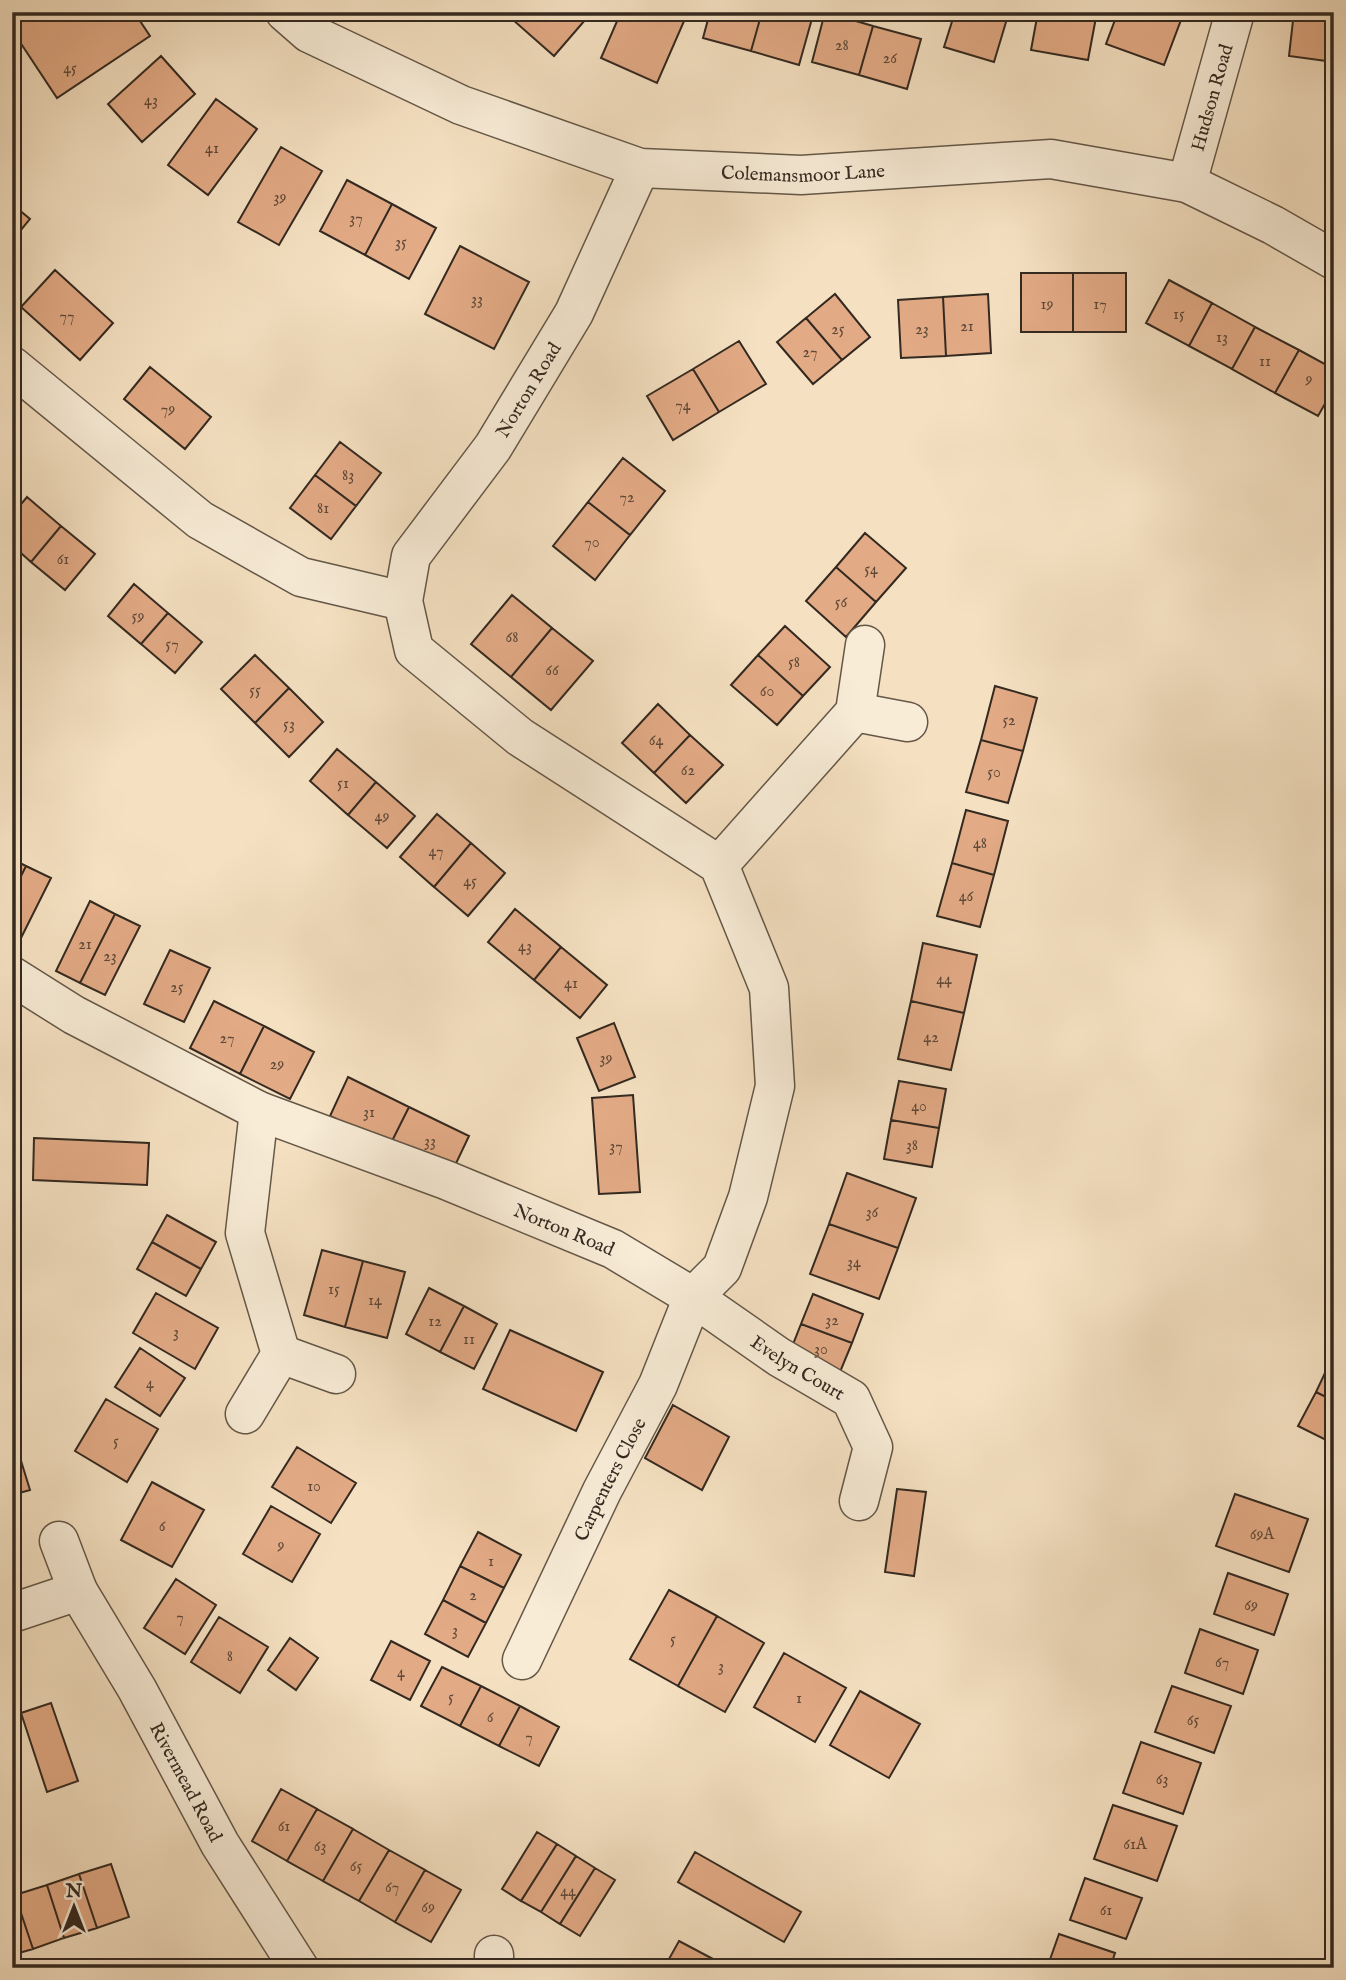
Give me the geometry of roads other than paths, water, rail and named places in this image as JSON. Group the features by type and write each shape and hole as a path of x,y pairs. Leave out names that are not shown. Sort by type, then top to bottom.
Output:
{"street":[{"name":"Colemansmoor Lane","path":"285,12 309,33 461,105 640,167 801,175 1051,159 1187,183 1273,225 1334,260"},
{"name":"Hudson Road","path":"1187,183 1235,12"},
{"name":"Norton Road","path":"640,167 574,313 493,447 411,556 403,601 414,650 520,737 719,865"},
{"path":"12,366 200,520 301,577 403,601"},
{"path":"693,1297 722,1268 748,1197 775,1086 769,988 719,865 855,712 865,645"},
{"path":"855,712 908,722"},
{"name":"Norton Road","path":"12,976 74,1015 259,1111 446,1180 613,1249 693,1297"},
{"path":"245,1414 281,1353 245,1233 259,1111"},
{"name":"Evelyn Court","path":"693,1297 779,1357 851,1399 873,1447 859,1501"},
{"name":"Carpenters Close","path":"522,1660 602,1491 658,1385 693,1297"},
{"path":"281,1353 336,1374"},
{"name":"Rivermead Road","path":"59,1541 78,1591 137,1689 220,1844 299,1968"},
{"path":"12,1613 78,1591"}]}
